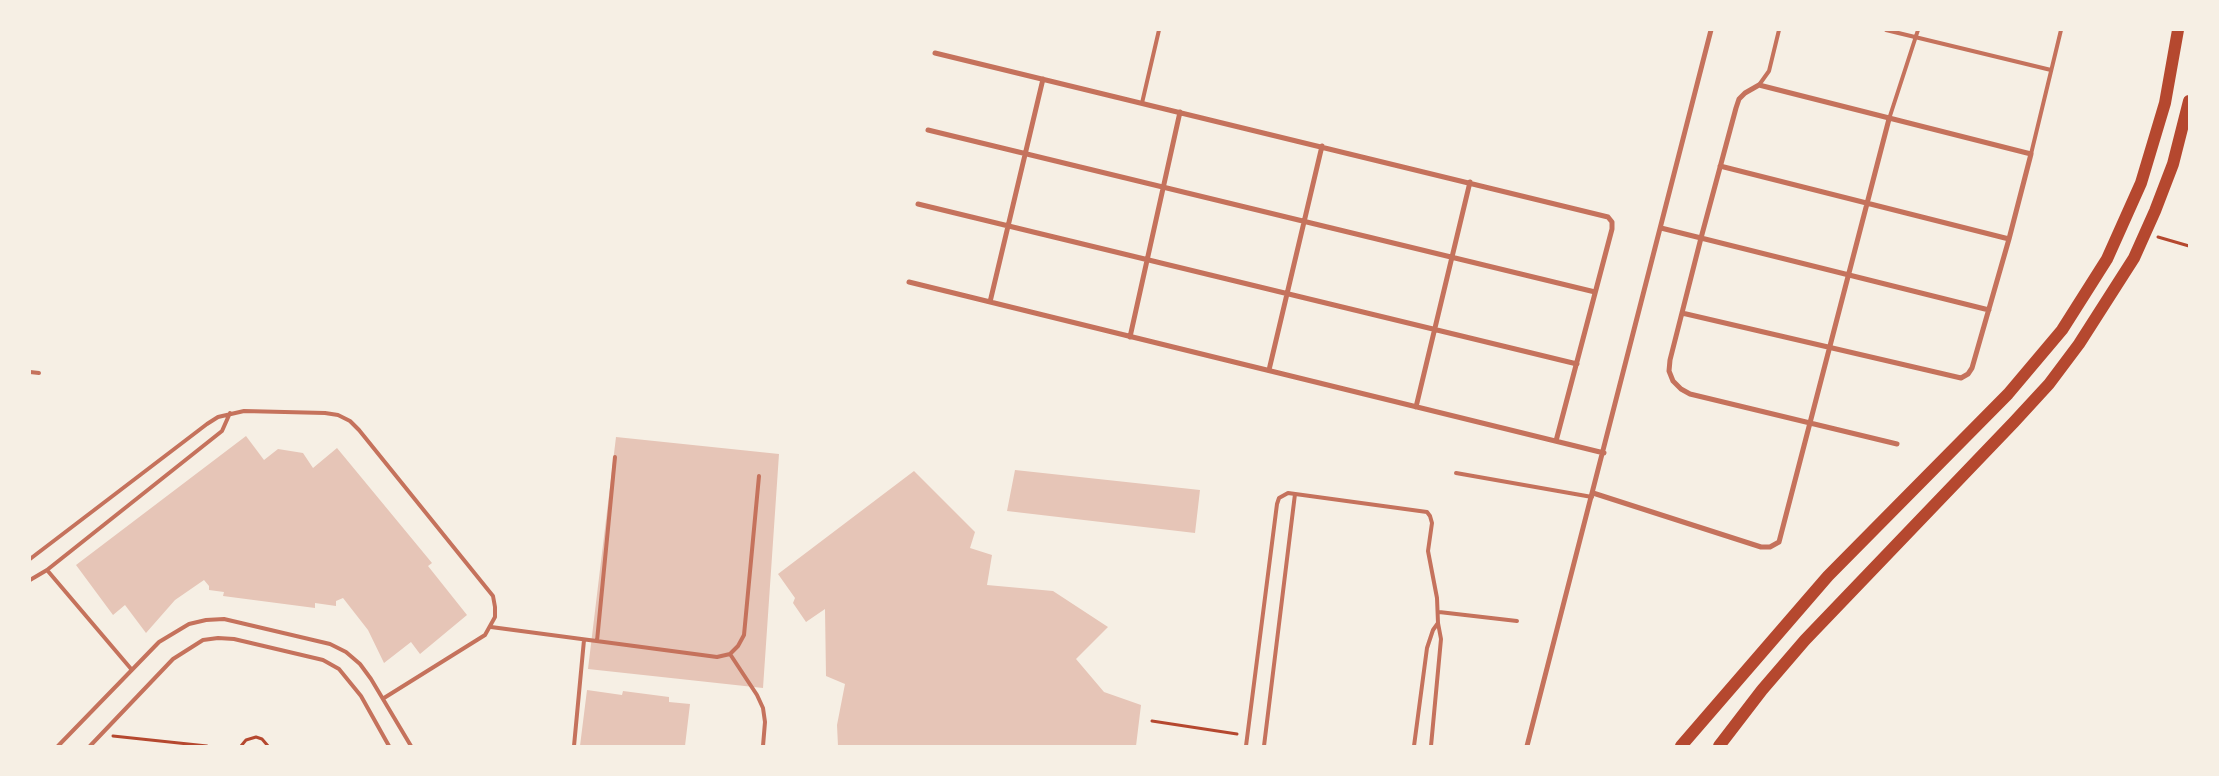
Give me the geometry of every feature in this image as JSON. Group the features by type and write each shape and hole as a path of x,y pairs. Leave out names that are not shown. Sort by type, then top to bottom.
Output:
{"main road":[{"path":"1681,746 1828,576 2008,394 2062,330 2107,259 2141,183 2165,103 2178,30"},
{"path":"1718,746 1762,690 1805,640 2049,384 2080,344 2134,258 2145,234 2173,164 2189,101"}],"street":[{"path":"1527,746 1604,453 1711,30"},
{"path":"936,53 1608,216 1612,222 1612,229 1556,441"},
{"path":"990,302 1043,79"},
{"path":"1682,313 1960,378 1968,374 1972,368 2031,154 1759,85 1739,99 1720,166 1701,238 1670,360 1669,371 1673,381 1680,389 1690,394 1897,444"},
{"path":"1130,337 1180,112"},
{"path":"1593,495 1761,546 1770,547 1779,542 1783,533 1889,119"},
{"path":"928,130 1595,292"},
{"path":"1269,370 1322,146"},
{"path":"1720,166 2009,239"},
{"path":"1416,407 1470,182"},
{"path":"918,204 1576,364"},
{"path":"1661,228 1989,310"},
{"path":"909,282 1604,453"}],"lane":[{"path":"1142,103 1159,30"},
{"path":"1759,85 1769,71 1779,30"},
{"path":"1886,30 2051,70"},
{"path":"1889,119 1918,30"},
{"path":"2031,154 2061,30"},
{"path":"30,372 39,373"},
{"path":"30,559 207,424 230,413 259,410 338,415 350,421 359,430 493,596 495,617 485,635 384,698"},
{"path":"30,580 47,570 222,431 230,413"},
{"path":"597,640 615,456"},
{"path":"1456,473 1593,495"},
{"path":"491,627 717,657 730,654 738,646 744,635 759,476"},
{"path":"1246,746 1277,504 1283,494 1428,512 1432,523 1428,551 1442,639 1431,746"},
{"path":"1264,746 1295,494"},
{"path":"47,570 132,670"},
{"path":"1439,612 1517,621"},
{"path":"58,746 159,642 189,624 206,620 224,619 330,644 346,652 360,664 384,698 411,746"},
{"path":"1414,746 1427,648 1433,630 1438,623"},
{"path":"90,746 173,659 187,648 203,640 218,638 234,639 323,660 340,669 361,696 389,746"},
{"path":"574,746 584,640"},
{"path":"730,654 757,695 763,708 765,722 763,746"}],"path":[{"path":"2145,234 2189,246"},
{"path":"1152,722 1247,735"},
{"path":"100,735 208,746"},
{"path":"241,746 246,740 256,737 262,739 268,746"}],"building":[{"path":"246,436 264,460 278,449 303,453 313,468 337,448 432,563 428,566 467,615 420,654 411,642 384,663 368,630 343,598 336,601 336,606 315,603 315,608 223,596 224,592 209,590 209,586 204,580 175,600 146,633 125,605 113,615 76,565"},
{"path":"616,437 779,454 763,688 588,669"},
{"path":"1015,470 1200,490 1195,533 1007,511"},
{"path":"914,471 975,532 970,548 992,555 987,585 1053,591 1108,627 1076,659 1104,692 1141,705 1136,746 838,746 837,725 845,684 826,676 825,609 806,622 793,603 795,598 778,574"},
{"path":"587,690 622,695 623,691 669,697 669,702 690,704 685,746 580,746"}]}
